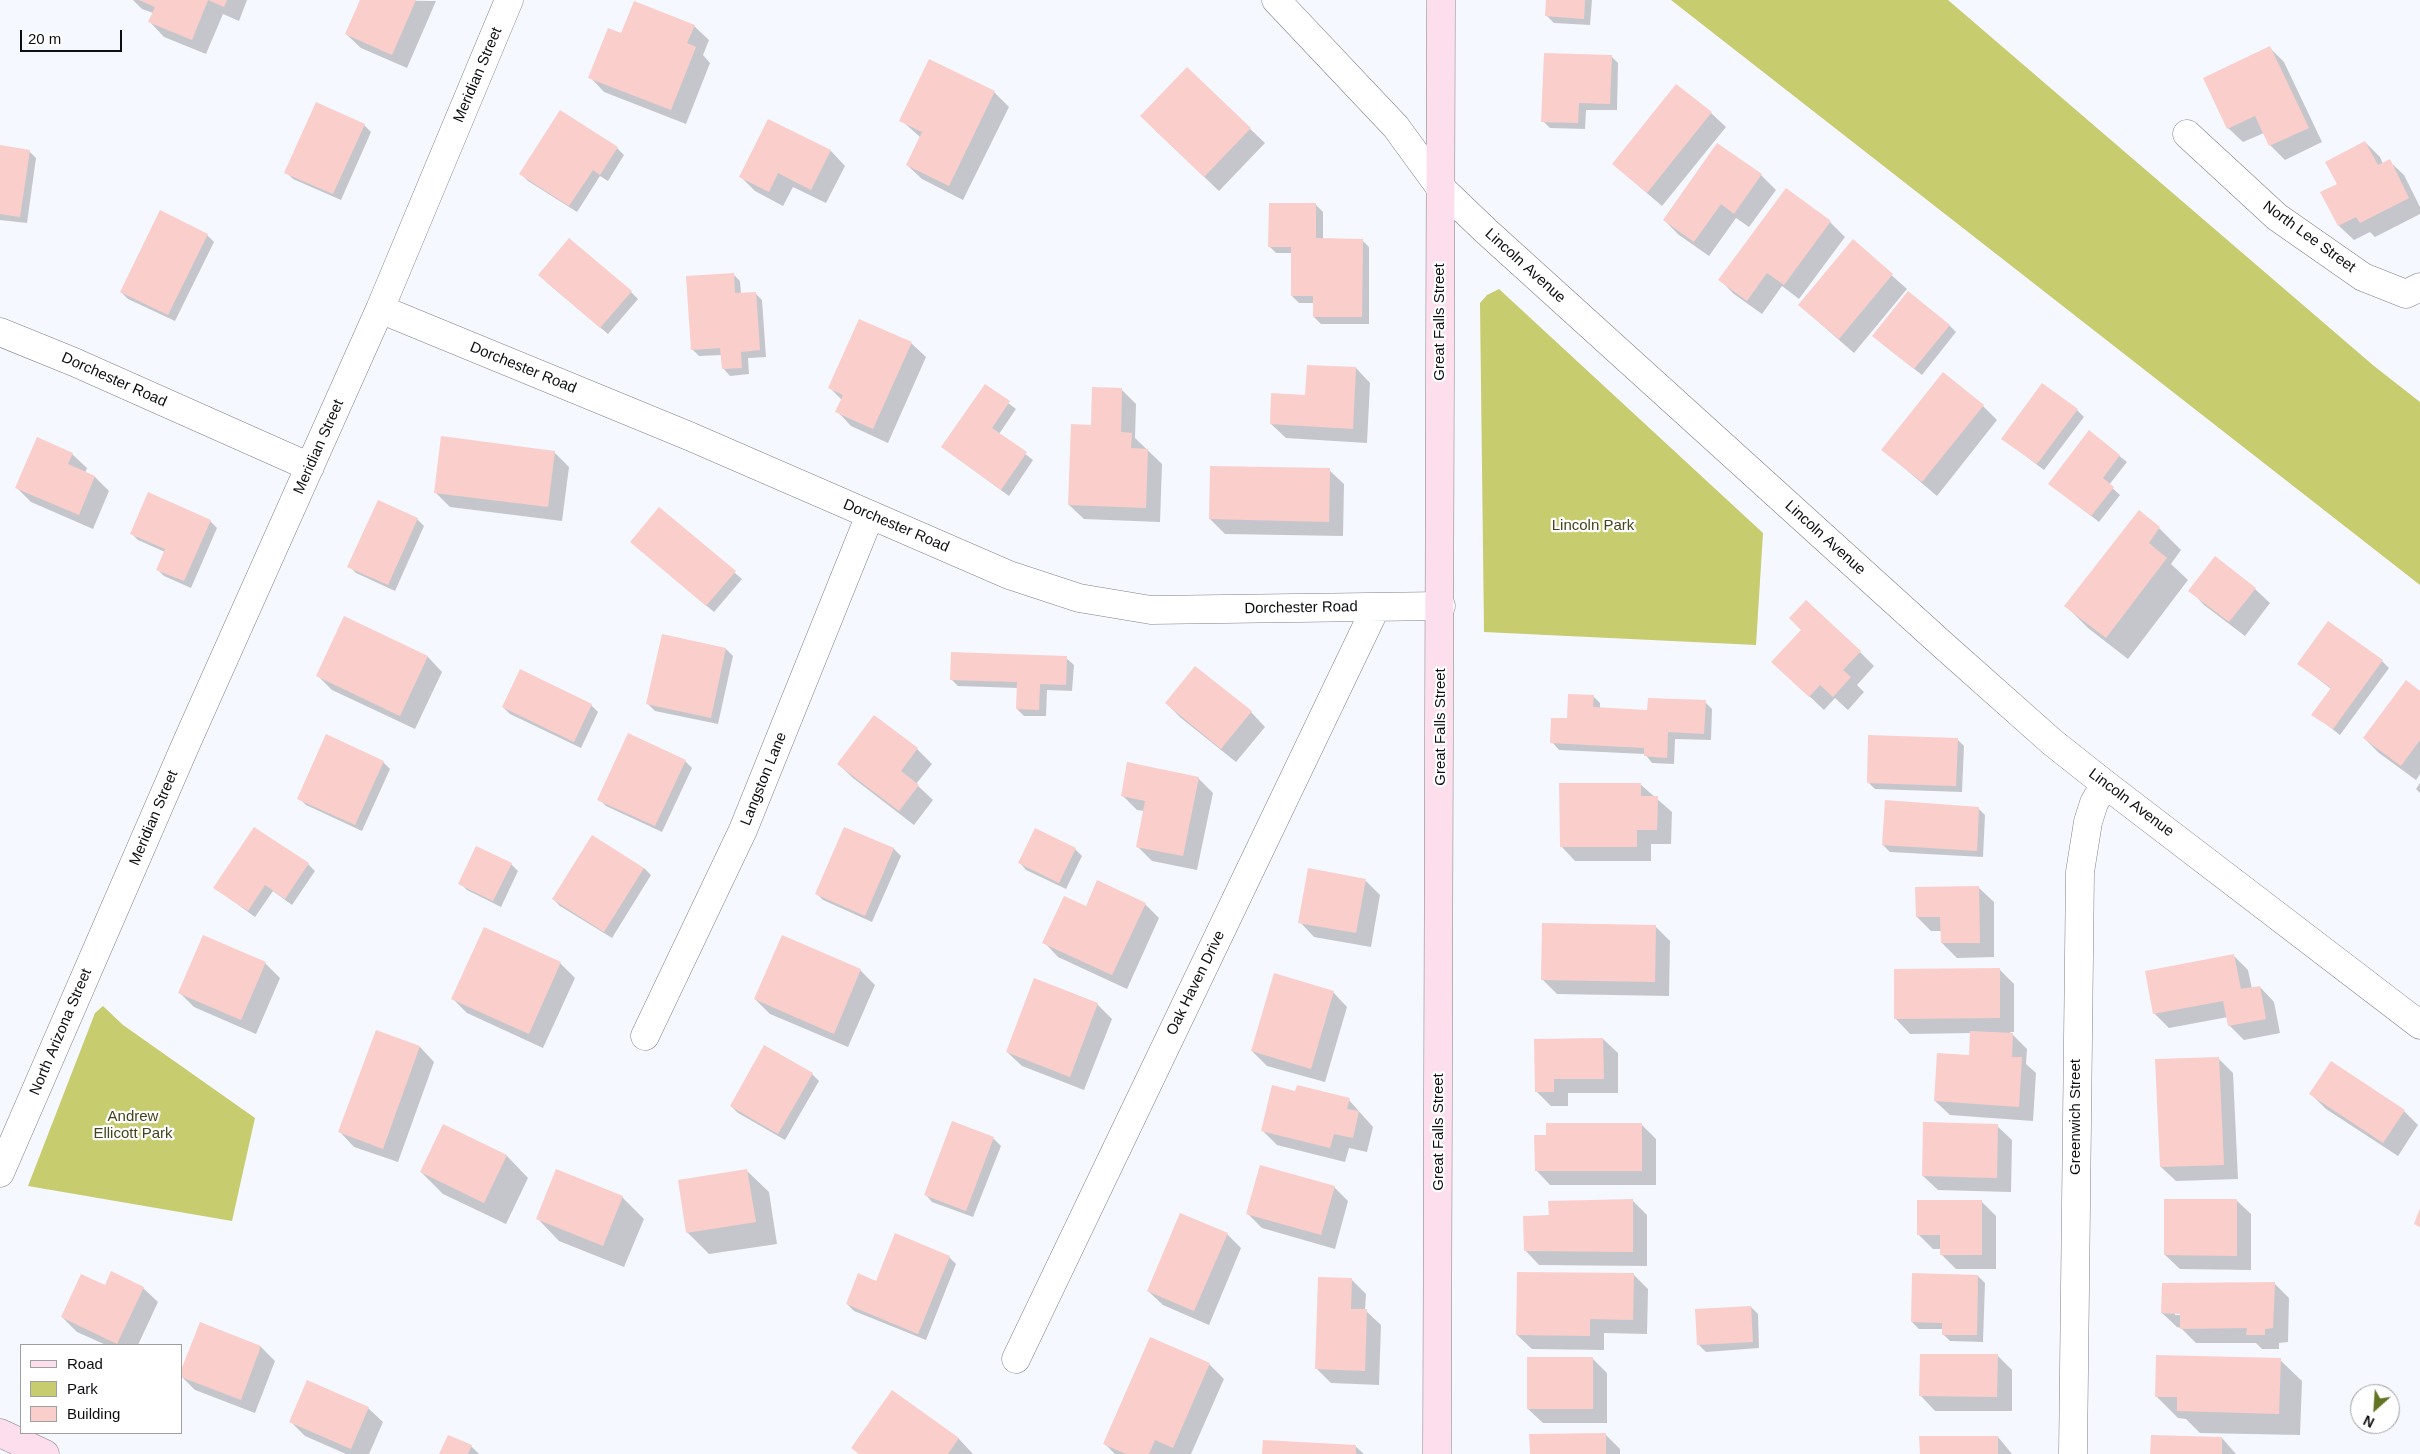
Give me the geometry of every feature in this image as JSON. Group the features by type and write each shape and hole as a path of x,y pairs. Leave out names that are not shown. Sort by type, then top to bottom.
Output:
{"main road":[{"name":"Great Falls Street","path":"1437,1454 1441,606 1439,186 1441,0"},
{"path":"0,1433 45,1454"}],"street":[{"name":"Meridian Street","path":"122,892 380,309 509,0"},
{"name":"Lincoln Avenue","path":"1276,0 1396,127 1439,186 1486,231 1944,646 2052,742 2420,1025"},
{"name":"North Lee Street","path":"2188,134 2277,217 2363,276 2406,294 2420,287"},
{"name":"Dorchester Road","path":"380,309 689,436 1009,575 1079,598 1151,610 1441,606"},
{"name":"Dorchester Road","path":"0,332 74,362 310,467"},
{"name":"Langston Lane","path":"644,1036 743,830 870,515"},
{"name":"Oak Haven Drive","path":"1016,1359 1376,607"},
{"name":"Greenwich Street","path":"2073,1454 2080,872 2088,822 2094,803 2106,784"},
{"name":"North Arizona Street","path":"0,1173 122,892"}],"green space":[{"path":"1671,0 1948,0 2374,366 2420,402 2420,585"},
{"name":"Lincoln Park","path":"1499,289 1763,533 1756,645 1484,632 1480,303 1487,295"},
{"name":"Andrew Ellicott Park","path":"103,1006 123,1025 255,1118 232,1221 28,1186 95,1013"}],"building":[{"path":"139,0 208,0 192,40 148,22 155,7"},
{"path":"208,0 227,0 224,7"},
{"path":"360,0 416,0 392,55 345,34"},
{"path":"1546,0 1585,0 1584,19 1545,16"},
{"path":"634,1 695,25 687,43 696,47 671,110 588,78 608,28 621,33"},
{"path":"2270,46 2309,128 2269,146 2255,116 2227,129 2203,78"},
{"path":"1544,53 1612,55 1610,104 1579,103 1578,123 1541,122"},
{"path":"929,59 995,91 949,186 906,165 922,132 899,121"},
{"path":"1187,67 1251,128 1204,177 1140,116"},
{"path":"1676,84 1712,112 1647,193 1612,164"},
{"path":"316,102 365,124 333,194 284,173"},
{"path":"560,110 618,147 600,175 593,170 569,206 519,174"},
{"path":"768,119 831,150 811,190 778,173 769,192 739,177"},
{"path":"2365,141 2378,165 2390,159 2409,198 2360,223 2356,217 2338,226 2320,192 2337,184 2325,162"},
{"path":"1717,143 1762,174 1734,214 1721,204 1694,242 1663,220"},
{"path":"0,145 30,150 20,217 0,214"},
{"path":"1786,188 1831,221 1784,285 1767,273 1747,301 1718,280"},
{"path":"1269,203 1316,203 1316,238 1363,239 1362,317 1313,317 1313,296 1291,296 1291,247 1268,247"},
{"path":"160,210 208,234 168,315 120,292"},
{"path":"569,238 632,291 600,328 538,275"},
{"path":"1853,239 1893,274 1839,339 1798,305"},
{"path":"734,273 735,293 756,292 760,350 741,352 742,368 722,369 720,348 691,350 686,276"},
{"path":"1908,291 1950,325 1914,369 1872,336"},
{"path":"859,319 912,342 873,429 835,412 843,395 828,388"},
{"path":"1307,365 1356,367 1353,429 1270,424 1271,393 1305,395"},
{"path":"1943,372 1984,405 1922,482 1881,450"},
{"path":"2042,383 2078,409 2037,464 2001,439"},
{"path":"985,384 1010,401 992,428 1027,452 1001,490 941,447"},
{"path":"1092,387 1122,388 1121,432 1132,433 1131,448 1148,449 1146,508 1068,505 1071,424 1091,425"},
{"path":"2089,430 2120,455 2103,478 2114,487 2091,516 2048,484"},
{"path":"441,436 555,451 548,507 434,493"},
{"path":"37,437 73,453 68,464 95,476 79,515 15,488"},
{"path":"1210,466 1330,468 1329,522 1209,519"},
{"path":"148,492 211,520 184,581 156,570 165,549 130,534"},
{"path":"378,500 418,518 388,585 347,567"},
{"path":"659,507 736,571 706,606 630,542"},
{"path":"2139,510 2160,527 2149,543 2167,558 2106,638 2064,606"},
{"path":"2215,556 2256,588 2229,622 2188,591"},
{"path":"1806,600 1861,651 1843,670 1851,677 1833,697 1820,685 1809,697 1771,662 1801,630 1789,618"},
{"path":"344,616 428,656 400,716 316,676"},
{"path":"2328,621 2383,660 2333,729 2311,715 2331,688 2297,664"},
{"path":"662,634 726,648 711,718 646,704"},
{"path":"951,652 1067,656 1066,685 1040,684 1039,710 1016,709 1017,682 950,680"},
{"path":"1195,666 1252,711 1221,749 1165,703"},
{"path":"520,669 592,704 574,742 502,707"},
{"path":"2406,680 2420,691 2420,740 2401,766 2363,738"},
{"path":"1568,694 1594,695 1593,707 1647,710 1648,698 1706,700 1704,734 1668,732 1667,758 1644,756 1644,748 1550,743 1551,718 1567,718"},
{"path":"874,715 918,748 901,771 919,785 899,811 837,764"},
{"path":"628,733 686,760 655,826 597,800"},
{"path":"326,734 384,761 355,825 297,799"},
{"path":"1868,735 1958,738 1956,786 1867,783"},
{"path":"1127,762 1199,777 1183,856 1136,847 1145,801 1121,796"},
{"path":"1559,783 1641,783 1641,796 1658,796 1657,830 1637,830 1637,847 1560,847"},
{"path":"1885,800 1979,807 1977,851 1882,845"},
{"path":"254,827 309,863 285,899 265,885 248,911 213,888"},
{"path":"844,827 894,848 865,916 815,894"},
{"path":"1035,828 1076,848 1059,883 1018,863"},
{"path":"592,835 644,868 604,932 552,899"},
{"path":"476,846 512,863 493,901 458,884"},
{"path":"1308,868 1366,879 1356,933 1298,923"},
{"path":"1097,880 1146,903 1112,975 1042,943 1064,896 1086,906"},
{"path":"1979,886 1980,943 1941,943 1940,917 1916,917 1915,887"},
{"path":"1542,923 1656,925 1655,982 1541,980"},
{"path":"484,927 561,962 529,1034 451,999"},
{"path":"203,935 266,962 241,1020 178,993"},
{"path":"782,935 861,969 834,1034 754,999"},
{"path":"2234,954 2241,989 2260,986 2266,1019 2228,1026 2223,1001 2153,1014 2145,971"},
{"path":"2000,968 2000,1018 1894,1019 1894,969"},
{"path":"1274,973 1334,991 1311,1069 1251,1051"},
{"path":"1034,978 1098,1003 1070,1077 1006,1052"},
{"path":"376,1030 420,1046 383,1149 338,1132"},
{"path":"1970,1031 2013,1033 2012,1057 2022,1057 2019,1107 1934,1101 1937,1053 1969,1055"},
{"path":"1603,1038 1604,1079 1554,1079 1554,1092 1535,1092 1534,1039"},
{"path":"764,1045 813,1073 778,1134 730,1106"},
{"path":"2219,1057 2224,1165 2160,1167 2155,1059"},
{"path":"2331,1061 2405,1110 2383,1143 2309,1094"},
{"path":"1272,1085 1295,1091 1297,1085 1350,1098 1347,1109 1359,1111 1353,1138 1334,1134 1330,1148 1261,1131"},
{"path":"952,1121 994,1137 966,1211 924,1195"},
{"path":"1923,1122 1998,1124 1997,1178 1922,1176"},
{"path":"1546,1123 1642,1123 1642,1171 1535,1171 1534,1135 1546,1135"},
{"path":"443,1124 507,1155 484,1203 420,1172"},
{"path":"1260,1165 1335,1186 1321,1235 1246,1214"},
{"path":"556,1169 623,1196 603,1246 536,1219"},
{"path":"747,1169 756,1222 686,1233 678,1180"},
{"path":"1633,1199 1633,1252 1524,1251 1523,1216 1549,1215 1548,1201"},
{"path":"2164,1199 2237,1199 2237,1256 2164,1255"},
{"path":"1917,1200 1982,1200 1982,1255 1940,1255 1940,1235 1917,1235"},
{"path":"2420,1208 2420,1227 2414,1224"},
{"path":"1180,1213 1228,1233 1194,1311 1147,1291"},
{"path":"895,1233 950,1256 918,1334 846,1304 858,1273 876,1281"},
{"path":"111,1271 144,1287 117,1344 61,1317 81,1274 105,1285"},
{"path":"1517,1272 1634,1273 1633,1320 1590,1319 1590,1336 1516,1335"},
{"path":"1912,1273 1978,1275 1977,1335 1942,1335 1942,1323 1911,1322"},
{"path":"1318,1277 1352,1278 1351,1309 1367,1309 1365,1371 1315,1369"},
{"path":"2275,1282 2273,1328 2265,1329 2265,1335 2246,1335 2247,1328 2180,1329 2180,1314 2161,1313 2162,1283"},
{"path":"1751,1306 1753,1342 1697,1345 1695,1309"},
{"path":"200,1322 261,1346 241,1400 182,1377 182,1367"},
{"path":"1150,1337 1210,1363 1173,1448 1155,1440 1149,1454 1126,1454 1103,1444"},
{"path":"1920,1354 1998,1354 1997,1397 1919,1396"},
{"path":"2156,1355 2281,1358 2279,1414 2177,1411 2177,1397 2155,1397"},
{"path":"1527,1357 1593,1357 1593,1409 1527,1409"},
{"path":"307,1380 369,1407 351,1449 289,1422"},
{"path":"892,1390 959,1438 948,1454 859,1454 851,1448"},
{"path":"1606,1433 1606,1454 1530,1454 1529,1434"},
{"path":"448,1435 472,1445 468,1454 439,1454"},
{"path":"2151,1435 2222,1437 2222,1454 2150,1454"},
{"path":"1919,1436 1998,1436 1998,1454 1920,1454"},
{"path":"1263,1440 1356,1445 1356,1454 1262,1454"}]}
